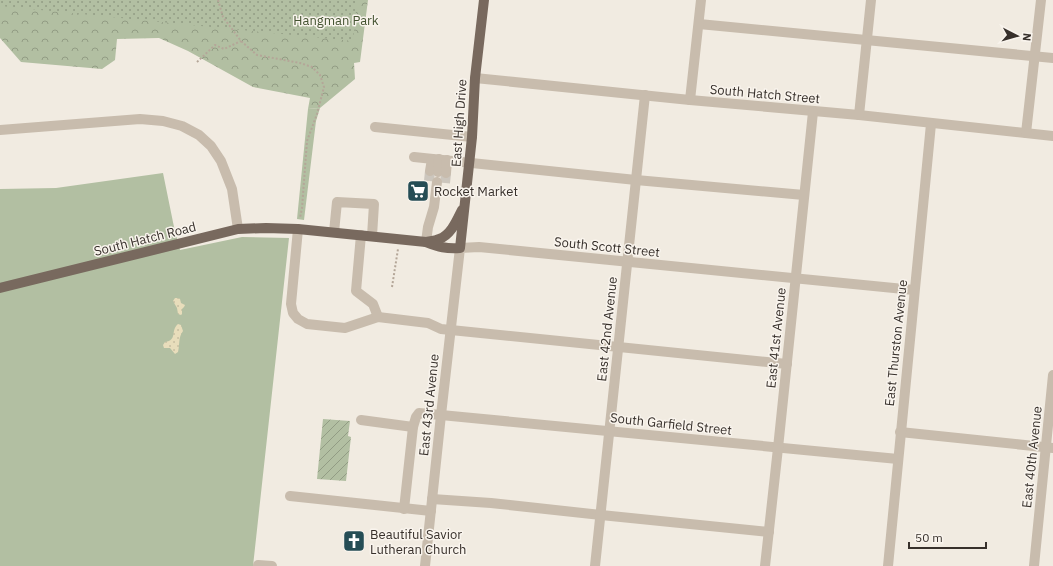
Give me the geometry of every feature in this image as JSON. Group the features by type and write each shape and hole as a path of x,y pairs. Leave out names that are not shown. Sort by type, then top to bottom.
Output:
{"main road":[{"name":"East High Drive","path":"460,248 470,162 475,78 484,0"},
{"path":"426,242 440,239 448,233 454,226 466,203"},
{"name":"South Hatch Road","path":"0,288 238,229 298,229"},
{"name":"South Scott Street","path":"298,229 426,242 439,247 460,248"}],"street":[{"path":"690,100 701,0"},
{"path":"858,115 871,0"},
{"path":"1026,133 1041,0"},
{"path":"699,24 1053,58"},
{"name":"South Hatch Street","path":"475,78 813,112 858,115 1053,136"},
{"name":"East 42nd Avenue","path":"595,566 645,95"},
{"name":"East 41st Avenue","path":"765,566 813,112"},
{"path":"0,130 140,119 163,121 182,126 199,135 211,146 221,161 232,189 238,229"},
{"name":"East Thurston Avenue","path":"888,566 931,124"},
{"path":"375,127 472,137"},
{"path":"414,157 636,180 804,195"},
{"path":"426,242 428,227 434,207 439,159"},
{"path":"438,177 439,159"},
{"path":"334,232 337,202 374,204 372,236"},
{"path":"298,229 291,304 293,313 298,319 307,324 345,328 378,317 428,323 441,329 787,364"},
{"path":"361,235 356,291 373,304 378,317"},
{"name":"South Scott Street","path":"460,248 478,247 914,290"},
{"name":"East 43rd Avenue","path":"425,566 460,248"},
{"name":"East 40th Avenue","path":"1034,566 1050,447 1053,375"},
{"name":"South Garfield Street","path":"413,427 419,413 898,459"},
{"path":"361,420 413,427 404,509"},
{"path":"900,432 1050,447"},
{"path":"290,496 431,511"},
{"path":"432,500 491,503 768,532"},
{"path":"258,565 272,566"}],"path":[{"path":"218,0 223,16 241,40 257,55 300,63 312,67 320,75 324,87 317,114 307,141 300,218"},
{"path":"198,62 215,45 224,49 241,40"},
{"path":"392,287 398,250"}],"green space":[{"path":"0,0 368,0 360,62 354,63 355,79 320,108 308,109 310,98 253,87 188,51 159,38 117,39 115,60 102,69 21,62 0,38"},
{"name":"Hangman Park","path":"0,0 357,0 353,41 0,6"},
{"path":"320,108 316,121 304,220 297,219 308,109"},
{"path":"163,173 180,250 242,237 289,238 253,566 0,566 0,189 56,188"},
{"path":"323,419 350,421 348,436 351,437 346,481 317,479"}],"sand":[{"path":"175,298 180,299 181,303 185,305 182,309 181,315 178,314 177,308 173,301"},
{"path":"178,324 181,325 183,331 181,334 178,352 175,354 170,348 164,348 163,345 173,337 174,329"}],"tunnel":[{"path":"429,181 430,171"},
{"path":"445,183 446,173"}],"place":[{"name":"Rocket Market","path":"418,191"},
{"name":"Beautiful Savior Lutheran Church","path":"354,541"}]}
